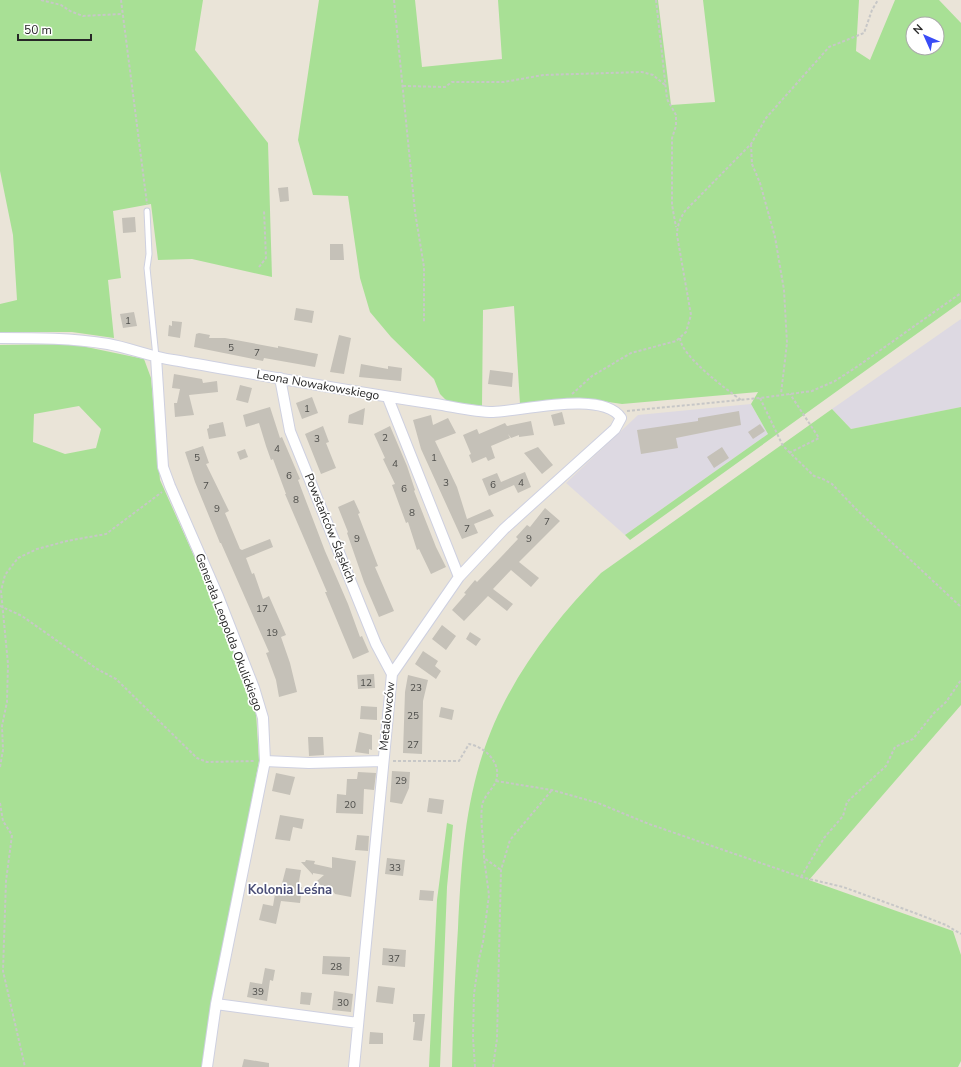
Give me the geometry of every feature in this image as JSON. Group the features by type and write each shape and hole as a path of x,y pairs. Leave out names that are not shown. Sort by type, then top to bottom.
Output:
{"street":[{"name":"Leona Nowakowskiego","path":"0,338 68,339 109,344 156,357 388,398 491,412 566,404 594,404 618,412"},
{"name":"Generała Leopolda Okulickiego","path":"156,357 163,466 170,486 218,596 254,688 263,718 265,761 216,1004 207,1067"},
{"name":"Powstańców Śląskich","path":"280,378 290,431 376,644 392,674"},
{"path":"388,398 459,576"},
{"name":"Metalowców","path":"354,1067 382,762 392,674 459,576 504,529 615,429 622,418 618,412"},
{"path":"265,761 310,763 382,762"},
{"path":"216,1004 358,1023"}],"lane":[{"path":"147,211 149,254 147,268 156,357"}],"path":[{"path":"41,0 61,5 70,11 83,16 121,14"},
{"path":"121,0 121,14 145,174 148,199 147,211"},
{"path":"394,0 415,212 424,267 424,323"},
{"path":"566,404 574,391 592,376 631,353 676,341 686,332 691,315 672,205 672,138 676,126 676,115 667,99 656,0"},
{"path":"677,228 685,211 751,144 766,118 829,47 864,33 872,10 878,0"},
{"path":"402,86 445,87 452,82 504,82 543,75 642,72 653,75 665,85"},
{"path":"751,144 752,164 760,183 775,236 784,290 787,343 781,395"},
{"path":"259,267 266,258 264,210"},
{"path":"618,412 760,398 812,390 835,381 961,293"},
{"path":"680,338 682,347 717,383 742,400"},
{"path":"788,453 819,438 790,394"},
{"path":"760,398 783,446 788,453 814,476 832,484 858,511 961,607"},
{"path":"0,767 3,750 2,726 7,702 8,664 1,606 1,591 5,575 18,558 36,549 67,541 106,534 170,486"},
{"path":"1,606 22,616 97,669 116,679 197,758 207,762 265,761"},
{"path":"801,876 824,838 843,816 847,802 886,766 895,747 913,739 934,713 946,702 961,680"},
{"path":"382,762 459,761 469,744 479,746 488,752 496,768 496,781 482,804 484,858 489,895 474,994 473,1038 475,1067"},
{"path":"496,781 552,790 598,803 649,824 801,876 843,887 902,908 946,924 961,934"},
{"path":"493,1067 497,1039 500,870 510,840 552,790"},
{"path":"0,803 3,821 12,836 6,881 3,971 25,1067"},
{"path":"484,858 500,870"}],"shaded area":[{"path":"961,319 961,407 851,429 832,409"},
{"path":"751,404 768,434 625,535 566,483 638,415"}],"green space":[{"path":"0,0 203,0 195,50 268,143 272,277 192,259 158,260 151,204 113,211 121,278 108,280 114,338 72,332 0,332 0,304 17,300 13,235 0,171"},
{"path":"319,0 415,0 422,67 502,59 498,0 658,0 671,105 715,102 703,0 859,0 856,51 870,60 895,0 939,0 961,23 961,302 630,540 625,535 768,434 751,404 758,392 622,404 595,400 520,404 514,306 483,310 482,406 447,401 440,394 434,379 391,337 370,312 360,278 348,196 313,195 298,140"},
{"path":"72,344 144,359 151,378 160,480 215,603 256,713 259,761 211,1016 203,1067 0,1067 0,345","holes":["79,406 101,429 96,448 65,454 33,442 34,414"]},
{"path":"961,407 961,705 809,880 953,931 961,955 961,1061 958,1067 452,1067 460,885 464,841 471,798 482,756 491,730 516,681 547,635 564,613 601,573 832,409 851,429"},
{"path":"447,823 453,825 447,887 440,1067 429,1067 437,900"}],"building":[{"path":"288,187 289,201 280,202 278,188"},
{"path":"135,217 136,232 123,233 122,218"},
{"path":"330,244 343,244 344,260 330,260"},
{"path":"296,308 314,311 312,323 294,320"},
{"path":"134,312 137,326 123,328 120,314"},
{"path":"172,321 182,322 180,338 168,336 169,325 172,326"},
{"path":"199,333 210,335 209,338 225,338 318,354 315,367 264,358 263,361 194,347 196,334"},
{"path":"339,335 351,338 344,374 330,372"},
{"path":"361,364 388,369 388,366 402,368 401,381 359,377"},
{"path":"490,370 513,373 512,387 488,384"},
{"path":"174,374 202,379 203,383 217,381 218,392 189,395 194,415 175,417 174,403 177,403 180,389 172,388"},
{"path":"240,385 252,388 248,403 236,400"},
{"path":"312,397 318,413 302,419 296,403"},
{"path":"270,407 280,438 282,437 300,479 298,480 325,551 348,604 360,637 362,636 369,652 353,659 325,592 327,592 285,494 273,459 271,460 259,423 246,427 243,415"},
{"path":"365,408 363,425 348,423 349,415"},
{"path":"739,411 741,425 676,438 678,448 641,454 637,430 698,421 698,418"},
{"path":"562,412 565,424 554,426 551,415"},
{"path":"431,415 433,425 448,418 456,433 435,441 457,487 467,519 490,509 494,516 474,524 478,533 462,539 421,449 413,420"},
{"path":"531,421 534,435 519,437 519,435 511,438 508,434 510,438 491,446 495,458 488,461 486,457 472,463 469,455 471,454 463,435 477,429 479,434 505,423 507,426"},
{"path":"223,422 226,436 209,439 207,429 209,428 209,425"},
{"path":"760,424 765,431 753,439 748,432"},
{"path":"323,426 329,442 326,443 336,468 321,474 305,434"},
{"path":"390,426 407,466 415,490 414,491 436,547 446,567 431,574 419,549 417,550 408,522 406,523 392,485 395,484 383,459 385,458 374,434"},
{"path":"203,446 209,463 206,464 229,511 225,513 240,549 242,550 270,539 273,547 246,558 252,574 254,573 263,599 269,596 286,635 281,637 290,663 297,692 279,697 276,680 266,653 269,652 220,543 195,482 185,452"},
{"path":"538,447 553,465 542,474 524,453"},
{"path":"722,447 729,458 714,468 707,457"},
{"path":"245,449 248,457 240,460 237,452"},
{"path":"525,472 531,487 518,493 514,485 489,496 482,479 497,473 501,482"},
{"path":"354,500 378,566 375,567 394,611 379,617 364,582 347,533 348,532 338,507"},
{"path":"545,508 560,521 519,562 539,578 531,587 511,570 493,589 513,604 507,611 488,596 464,621 452,610 466,594 464,593 475,580 477,582 518,539 516,537 527,525 530,527"},
{"path":"442,625 456,636 446,650 432,639"},
{"path":"470,632 481,639 476,646 466,639"},
{"path":"423,651 438,661 435,666 441,671 436,679 415,664"},
{"path":"374,674 375,688 358,689 357,675"},
{"path":"408,675 428,680 423,701 422,754 403,753 405,692"},
{"path":"361,706 377,707 377,720 360,719"},
{"path":"441,707 454,710 452,720 439,717"},
{"path":"359,732 372,735 372,750 369,749 369,754 355,752"},
{"path":"308,737 323,737 324,755 309,756"},
{"path":"392,771 410,772 409,788 402,804 390,802"},
{"path":"358,772 376,773 374,790 364,789 363,814 336,813 337,794 346,795 347,779 357,779"},
{"path":"276,773 295,777 290,795 272,791"},
{"path":"429,798 444,800 442,814 427,812"},
{"path":"280,815 304,819 302,829 293,827 290,841 275,839"},
{"path":"357,835 369,836 368,851 355,850"},
{"path":"332,857 356,861 351,897 335,894 329,886 324,889 317,881 324,875 313,873 313,875 301,862 305,862 306,860 315,861 314,864 332,868"},
{"path":"387,858 405,860 403,876 385,874"},
{"path":"286,868 301,870 298,887 302,887 300,903 281,901 276,924 259,920 263,904 273,906 275,894 279,895"},
{"path":"420,890 434,891 433,901 419,900"},
{"path":"383,948 406,950 405,967 382,965"},
{"path":"323,956 350,957 349,976 322,974"},
{"path":"265,968 275,970 273,981 270,980 267,1001 247,997 250,982 262,984"},
{"path":"378,986 395,988 393,1004 376,1002"},
{"path":"334,991 353,994 351,1012 332,1010"},
{"path":"301,992 312,993 310,1005 300,1004"},
{"path":"413,1014 425,1014 422,1041 413,1040 415,1022 413,1022"},
{"path":"370,1032 383,1033 383,1044 369,1044"},
{"path":"244,1059 269,1063 269,1067 242,1067"}],"district":[{"name":"Kolonia Leśna","path":"290,889"}]}
